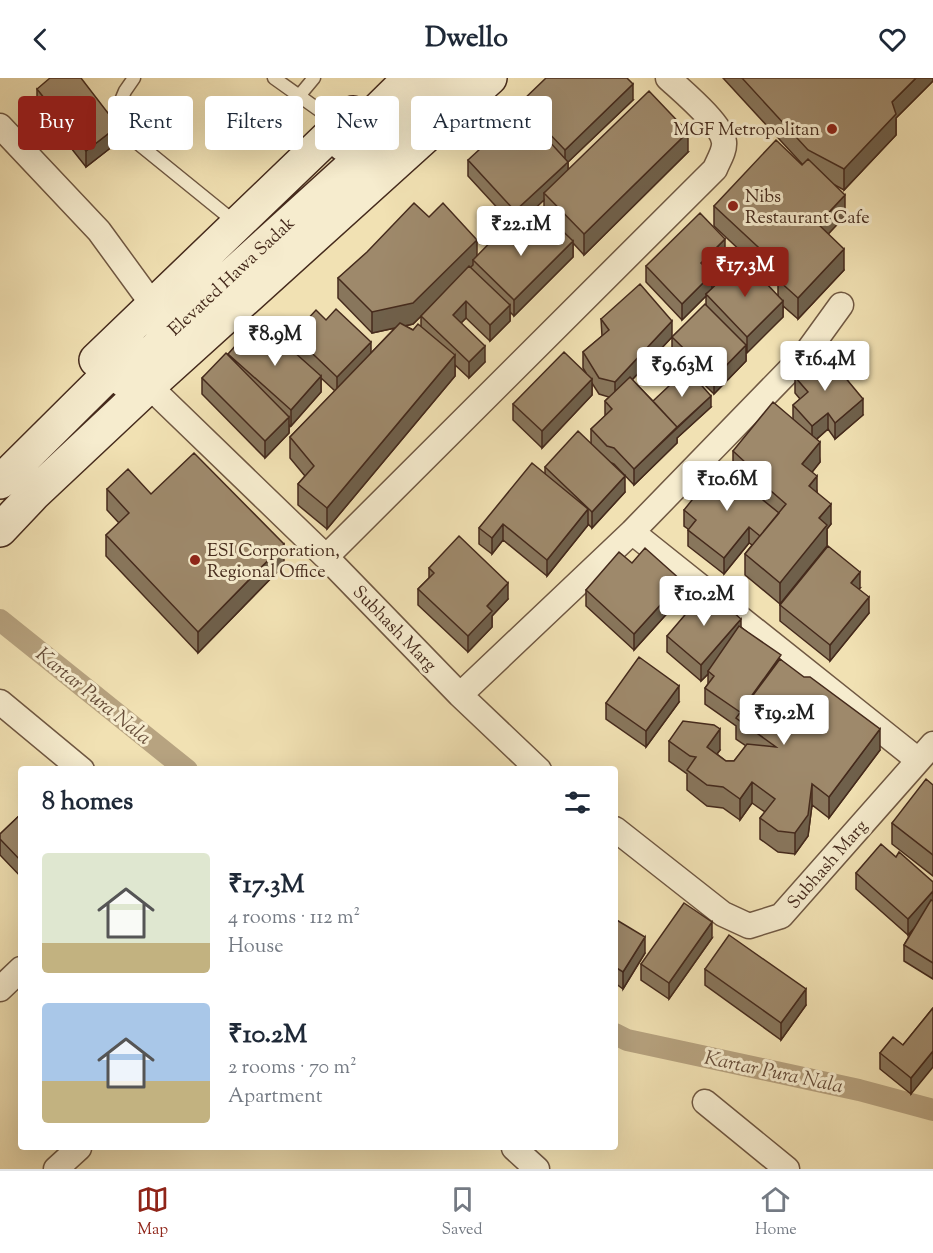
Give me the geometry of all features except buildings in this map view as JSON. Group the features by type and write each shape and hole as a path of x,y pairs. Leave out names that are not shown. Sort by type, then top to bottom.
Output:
{"main road":[{"path":"370,96 387,78"},
{"name":"Elevated Hawa Sadak","path":"0,482 410,78"},
{"name":"Elevated Hawa Sadak","path":"34,494 83,424 172,331 449,78"},
{"path":"0,530 34,494 149,386 490,78"},
{"path":"0,453 316,150"}],"street":[{"path":"326,557 715,169 724,143 721,133 701,109 668,78"},
{"path":"0,126 99,231 153,304"},
{"path":"460,695 632,532 807,352 841,305"},
{"name":"Subhash Marg","path":"149,386 326,557 460,695 535,766"},
{"path":"632,532 926,752"},
{"path":"0,702 77,766"},
{"name":"Subhash Marg","path":"618,831 723,914 749,926 782,916 926,752"},
{"path":"0,989 18,972"},
{"path":"705,1102 787,1169"},
{"path":"56,1169 77,1150"},
{"path":"516,1150 537,1169"}],"lane":[{"path":"134,78 125,90 117,110 130,137 237,224"},
{"path":"274,78 299,96 314,78"}],"waterway":[{"name":"Kartar Pura Nala","path":"0,620 182,766"},
{"name":"Kartar Pura Nala","path":"618,1036 627,1040 859,1090 933,1110"}],"place":[{"name":"MGF Metropolitan","path":"832,129"},
{"name":"Nibs Restaurant Cafe","path":"733,206"},
{"name":"ESI Corporation, Regional Office","path":"195,560"}]}
